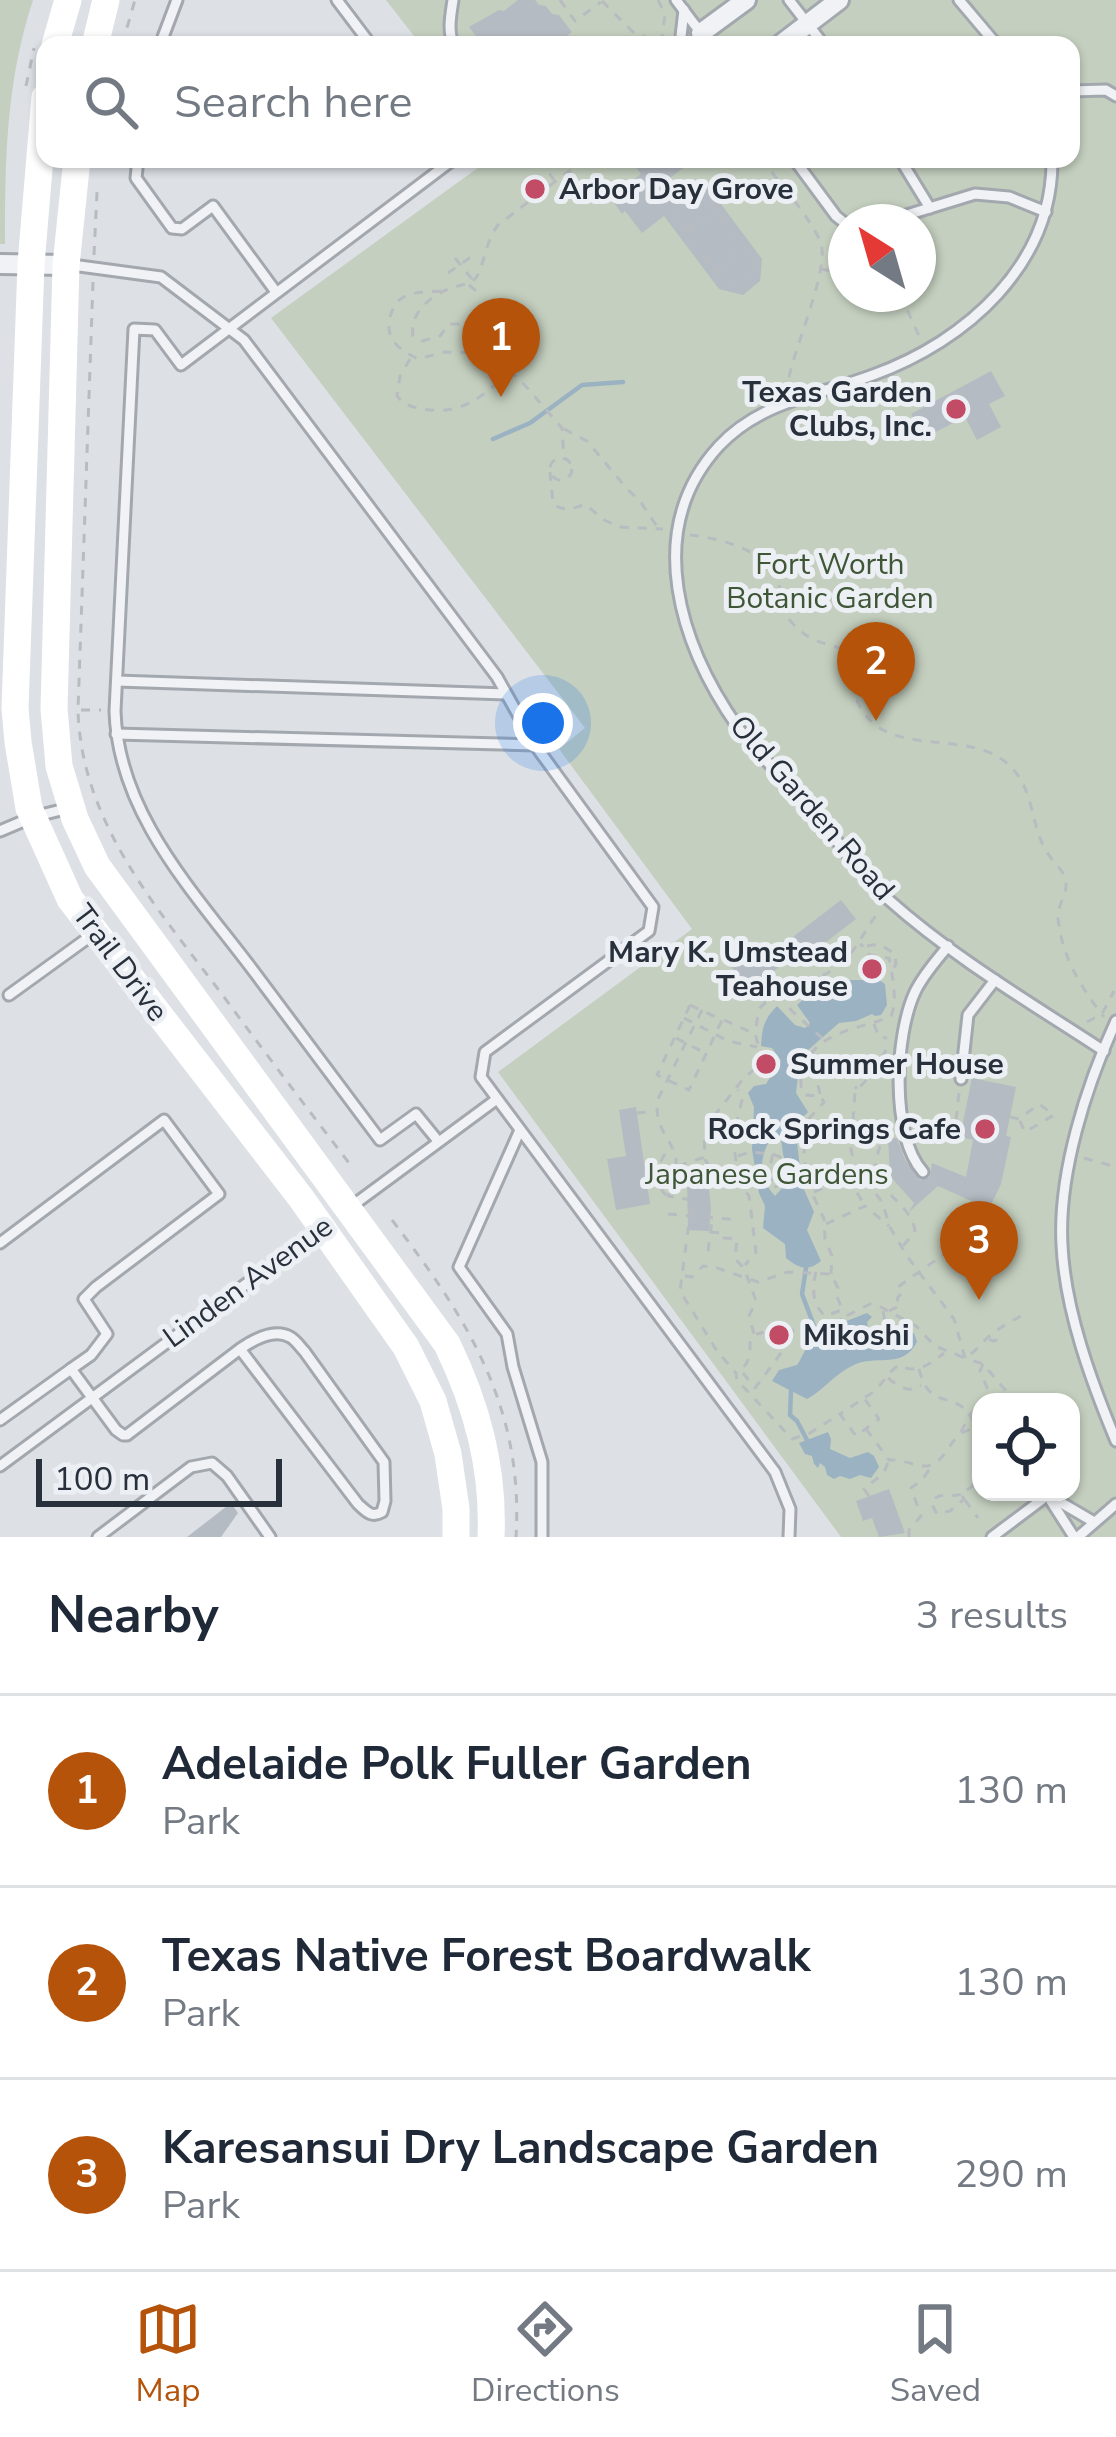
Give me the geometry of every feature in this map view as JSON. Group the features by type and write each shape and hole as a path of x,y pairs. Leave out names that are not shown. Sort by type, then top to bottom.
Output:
{"street":[{"path":"58,36 68,0"},
{"path":"97,36 106,0"},
{"path":"708,36 746,0"},
{"path":"791,36 839,0"},
{"name":"Trail Drive","path":"39,168 31,265 15,709 29,808 70,898 322,1228 406,1347 433,1401 448,1454 456,1537"},
{"name":"Trail Drive","path":"76,168 66,265 54,709 59,766 71,808 97,866 447,1344 468,1388 485,1446 491,1537"},
{"path":"0,264 66,265"},
{"path":"96,932 128,908"}],"lane":[{"path":"163,36 177,0"},
{"path":"337,0 364,36"},
{"path":"451,36 453,0"},
{"path":"789,0 817,36"},
{"path":"959,0 989,36"},
{"path":"680,5 703,36"},
{"path":"680,5 680,36"},
{"path":"1080,91 1106,90 1116,96"},
{"path":"137,168 136,178 172,228 182,229 213,206 276,292"},
{"path":"438,1142 416,1114 380,1140 162,850 131,793 115,710 134,329 155,330 181,365 442,168"},
{"path":"801,168 828,204"},
{"path":"906,168 928,204"},
{"name":"Old Garden Road","path":"1051,168 1046,212 1037,238 1023,264 986,308 906,362 792,398 721,444 683,507 675,569 682,614 707,677 741,732 800,795 838,846 888,899 948,946 1104,1051"},
{"path":"936,206 975,194 994,195 1046,212"},
{"path":"66,265 161,277 244,340 497,677 535,746 652,907 649,931 485,1052 481,1077 775,1472 790,1509 789,1537"},
{"path":"117,681 506,694"},
{"path":"116,734 535,746"},
{"path":"0,831 71,808"},
{"path":"9,994 96,932"},
{"path":"923,1172 913,1161 904,1130 899,1086 904,1034 914,994 948,946"},
{"path":"962,1079 968,1015 995,980"},
{"path":"1114,1025 1070,1156 1062,1219 1066,1274 1082,1349 1116,1441"},
{"name":"Linden Avenue","path":"0,1466 497,1099"},
{"path":"0,1243 164,1120 219,1194 96,1286 84,1299 107,1334 91,1355 0,1420"},
{"path":"520,1130 459,1267 507,1334 542,1462 542,1537"},
{"path":"71,1369 119,1434 128,1435 249,1342 275,1334 290,1337 383,1462 382,1511 370,1514 358,1504 241,1349"},
{"path":"103,1536 190,1467 212,1463 227,1476 270,1537"},
{"path":"992,1537 1040,1501"},
{"path":"1052,1501 1076,1537 1116,1504"},
{"path":"1058,1501 1094,1522"}],"path":[{"path":"125,36 135,0"},
{"path":"560,0 575,21 603,0 641,36"},
{"path":"658,0 665,14 662,36"},
{"path":"545,168 555,182"},
{"path":"573,168 498,225 488,238 480,271 470,282 404,297 394,306 388,333 395,345 418,358 445,352 498,360 562,428 587,441 640,500 658,528"},
{"path":"768,168 823,251 813,303 789,374 787,388 792,398"},
{"path":"678,191 705,195 754,259 751,274 739,284 723,282 685,232 673,217 678,191"},
{"path":"685,232 716,209"},
{"path":"715,270 745,248"},
{"path":"448,274 472,256"},
{"path":"455,257 481,296"},
{"path":"819,269 828,271"},
{"path":"442,291 415,317 413,336 428,342 449,324 463,324 472,334 472,353"},
{"path":"909,312 926,350"},
{"path":"412,356 400,376 398,396 405,405 421,409 460,409 510,369"},
{"path":"550,472 556,479 568,476 571,466 564,459 562,428"},
{"path":"564,459 554,460 550,472 556,507 585,504 620,527 724,539 744,549 778,580 788,618 812,640 847,649 859,658 866,674 857,700 882,732 973,748 997,757 1017,773 1044,848 1065,878 1058,915 1068,962 1086,995 1114,1025"},
{"path":"67,709 115,710"},
{"path":"744,1268 756,1252 747,1192 707,1166 704,1138 708,1124 742,1078 758,1066 762,1051 755,1033 759,1009 781,990 832,970 863,945 870,922 888,899"},
{"path":"863,945 879,944 895,954 892,971"},
{"path":"820,1096 804,1095 800,1073 825,1040 874,1024 891,1016 895,1008 889,958 869,958 863,945"},
{"path":"781,990 791,1010 825,1040"},
{"path":"1082,1022 1102,1014 1114,991"},
{"path":"722,1020 689,1090 657,1075 690,1005 755,1033"},
{"path":"752,1005 759,1009"},
{"path":"668,1196 676,1167 658,1126 658,1099 703,1010"},
{"path":"684,1018 742,1046 758,1046"},
{"path":"855,1092 888,1046 889,1038 879,1037 874,1024"},
{"path":"674,1038 706,1054"},
{"path":"965,1358 954,1319 918,1273 890,1227 882,1202 855,1165 851,1150 857,1082 854,1070 833,1067 817,1081 824,1102 803,1132 806,1180 825,1225 831,1274 842,1310 854,1315 870,1304 889,1311 916,1325 935,1346 965,1358 983,1364 1007,1393"},
{"path":"962,1079 956,1120 963,1121"},
{"path":"730,1179 742,1100 737,1088"},
{"path":"1010,1117 1019,1120 1025,1132 1054,1114 1039,1104 1019,1120"},
{"path":"638,1113 656,1110"},
{"path":"902,1247 915,1232 914,1222 874,1170 887,1132 904,1130"},
{"path":"671,1148 661,1159 657,1180 661,1191 692,1200 680,1291 717,1351 729,1368 755,1388 796,1333 782,1323 754,1334 748,1363 738,1372"},
{"path":"736,1156 751,1152 770,1154 780,1157 787,1168 784,1180 773,1188 770,1154"},
{"path":"1070,1156 1116,1167"},
{"path":"676,1167 704,1157"},
{"path":"812,1193 848,1178 865,1205 890,1227"},
{"path":"825,1225 865,1205"},
{"path":"668,1214 739,1220"},
{"path":"889,1311 901,1305 898,1287 947,1252 953,1243 954,1217"},
{"path":"708,1252 712,1218"},
{"path":"710,1232 736,1239 735,1259 744,1268 755,1301 749,1316 754,1334"},
{"path":"947,1252 957,1253 958,1266"},
{"path":"682,1276 692,1277 703,1266 758,1282 788,1272 831,1274"},
{"path":"816,1272 812,1286 819,1310 825,1316 842,1310"},
{"path":"936,1296 944,1290"},
{"path":"882,1308 886,1327 908,1322"},
{"path":"965,1358 997,1326 1021,1316"},
{"path":"988,1338 1004,1338"},
{"path":"738,1372 740,1384 791,1439 810,1433 873,1394 899,1365 919,1368 947,1351"},
{"path":"983,1364 980,1371 989,1393"},
{"path":"919,1368 933,1396 950,1401 972,1418"},
{"path":"886,1377 901,1389 923,1384"},
{"path":"840,1414 856,1436 879,1419 864,1398"},
{"path":"889,1460 933,1464 961,1434 970,1414"},
{"path":"866,1429 889,1460"},
{"path":"961,1434 972,1430"},
{"path":"869,1496 864,1489 884,1473 889,1460"},
{"path":"909,1537 921,1516 911,1489 933,1464"},
{"path":"935,1497 931,1503 937,1514 944,1514 972,1489"},
{"path":"928,1495 963,1497"},
{"path":"963,1497 978,1518"}],"green space":[{"path":"0,0 33,0 12,91 5,244 0,244"},
{"name":"Fort Worth Botanic Garden","path":"386,0 1116,0 1116,1537 841,1537 498,1072 692,929 559,749 585,728 271,318 478,168 1080,168 1080,36 414,36"}],"water":[{"path":"833,980 879,980 885,984 887,1005 881,1015 839,1023 807,1051 799,1067 796,1093 808,1112 795,1125 802,1185 814,1212 807,1230 821,1261 807,1268 786,1258 785,1244 763,1228 765,1206 752,1149 754,1107 748,1093 766,1084 781,1061 772,1048 761,1046 766,1020 777,1006 795,1025 805,1028 810,1023 797,1005 810,987","holes":["774,1135 780,1136 788,1176 775,1196 762,1165 769,1142"]},
{"path":"867,1313 872,1317 867,1322 869,1332 877,1341 906,1331 914,1333 917,1342 905,1356 842,1371 807,1399 772,1381 779,1370 797,1365 818,1329"},
{"path":"828,1432 830,1449 850,1458 868,1452 874,1456 879,1467 871,1478 834,1479 820,1463 818,1468 814,1464 799,1443"}],"building":[{"path":"518,0 535,0 559,15 572,32 569,36 476,36 469,27"},
{"path":"637,168 683,168 666,181 709,188 762,259 760,281 743,295 719,289 664,216 642,233 612,200 641,174"},
{"name":"Texas Garden Clubs, Inc.","path":"991,371 1005,396 989,404 1001,427 977,440 965,417 924,438 911,414"},
{"path":"841,900 856,919 796,965 791,958 749,990 730,965 758,943 768,956"},
{"path":"972,1078 1016,1087 1001,1184 989,1209 938,1186 909,1212 914,1203 890,1176 888,1138 897,1138 920,1180 930,1177 932,1163 966,1177 973,1140 960,1137"},
{"path":"636,1107 650,1204 616,1210 607,1159 626,1156 619,1110"},
{"path":"708,1178 709,1231 688,1230 687,1179"},
{"path":"889,1489 905,1533 879,1537 872,1518 863,1521 856,1501"},
{"path":"231,1503 238,1513 221,1537 187,1537"}],"waterway":[{"path":"493,439 530,423 582,385 623,382"},
{"path":"806,1268 802,1294 816,1331"},
{"path":"791,1390 790,1415 807,1440"}],"place":[{"name":"Arbor Day Grove","path":"535,189"},
{"name":"Adelaide Polk Fuller Garden","path":"501,397"},
{"name":"Texas Garden Clubs, Inc.","path":"956,409"},
{"name":"Texas Native Forest Boardwalk","path":"876,721"},
{"name":"Mary K. Umstead Teahouse","path":"872,969"},
{"name":"Summer House","path":"766,1064"},
{"name":"Rock Springs Cafe","path":"985,1129"},
{"name":"Karesansui Dry Landscape Garden","path":"979,1300"},
{"name":"Mikoshi","path":"779,1335"}],"park label":[{"name":"Japanese Gardens","path":"767,1174"}]}
